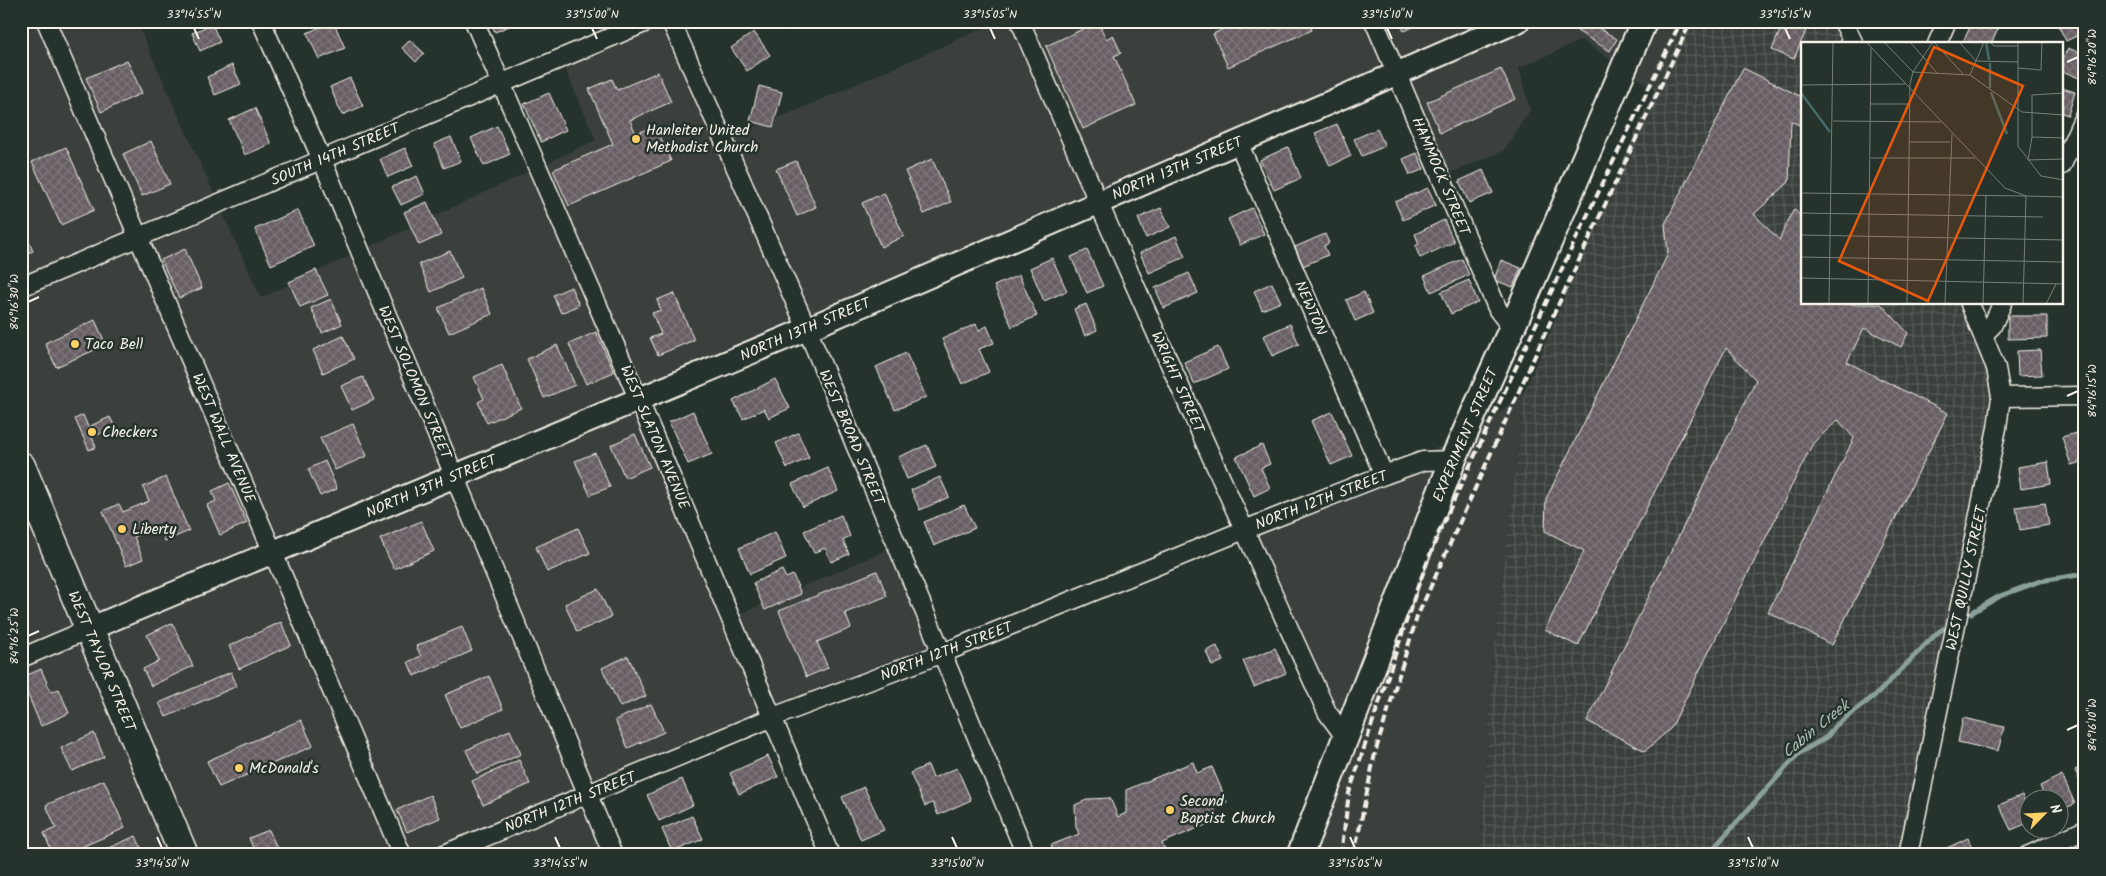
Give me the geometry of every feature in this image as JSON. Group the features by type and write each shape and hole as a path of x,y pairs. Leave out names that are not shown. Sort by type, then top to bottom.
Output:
{"main road":[{"name":"EXPERIMENT STREET","path":"1300,855 1453,460 1644,21"},
{"name":"WEST TAYLOR STREET","path":"21,466 184,855"}],"street":[{"name":"WEST WALL AVENUE","path":"46,21 402,855"},
{"name":"WEST SOLOMON STREET","path":"261,21 322,160 613,855"},
{"name":"WEST SLATON AVENUE","path":"474,21 638,398 830,855"},
{"name":"SOUTH 14TH STREET","path":"21,287 649,21"},
{"name":"WEST BROAD STREET","path":"672,21 807,329 1026,855"},
{"name":"WRIGHT STREET","path":"1020,21 1098,203 1244,530 1327,712 1345,737"},
{"name":"HAMMOCK STREET","path":"1374,21 1498,310 1512,328"},
{"name":"NORTH 13TH STREET","path":"89,629 807,329 1518,21"},
{"path":"1843,21 1853,42"},
{"path":"1938,42 1947,21"},
{"path":"2064,161 2085,114"},
{"name":"NEWTON","path":"1238,142 1384,475"},
{"name":"WEST QUILLY STREET","path":"1908,855 1997,428 2001,397 1996,368 1970,305"},
{"path":"1983,335 1992,326 2002,305"},
{"path":"2001,397 2085,396"},
{"name":"NORTH 12TH STREET","path":"442,855 773,717 943,653 1384,475 1423,461 1453,460"},
{"path":"21,658 89,629"},
{"path":"2029,855 2085,830"}],"shaded area":[{"path":"21,21 136,21 261,298 596,140 560,57 639,21 668,21 719,141 795,111 1000,21 1686,21 1654,89 1582,40 1519,68 1530,110 1503,151 1438,178 1391,77 634,398 726,620 896,546 938,650 582,801 605,855 21,855"},
{"path":"1686,21 1849,21 1857,42 1801,42 1801,305 1964,305 2000,393 1906,855 1481,855 1492,668 1525,390 1654,89"},
{"path":"1525,390 1492,668 1481,855 1293,855 1340,749 1241,529 1478,431"}],"building":[{"path":"163,21 183,21 166,28"},
{"path":"333,21 345,48 319,59 307,33"},
{"path":"490,21 513,21 514,24 495,32"},
{"path":"782,21 805,21 786,30"},
{"path":"1240,21 1309,21 1312,30 1228,67 1213,34"},
{"path":"1399,21 1424,21 1424,22 1404,31"},
{"path":"1583,21 1587,21 1617,39 1610,51 1577,31"},
{"path":"1784,21 1810,21 1794,59 1772,50"},
{"path":"1973,21 2002,21 1992,42 1963,42"},
{"path":"2065,21 2078,21 2079,23 2085,21 2085,36 2083,33 2066,41 2058,25"},
{"path":"1098,22 1106,39 1113,35 1121,53 1114,56 1136,105 1083,129 1046,46"},
{"path":"212,24 220,42 200,51 192,33"},
{"path":"754,32 770,55 747,71 731,48"},
{"path":"410,40 424,53 416,62 402,48"},
{"path":"2068,48 2085,55 2084,80 2064,72 2064,57"},
{"path":"127,60 142,93 101,112 86,78"},
{"path":"232,65 241,84 215,95 207,77"},
{"path":"1743,68 1801,97 1801,126 1791,121 1789,182 1754,214 1779,240 1794,209 1801,217 1801,305 1882,305 1908,333 1901,347 1864,328 1847,362 1948,413 1832,645 1768,612 1854,438 1838,420 1813,443 1671,728 1645,751 1587,721 1756,380 1726,348 1578,646 1545,630 1584,551 1545,531 1546,499 1668,254 1665,224"},
{"path":"1501,69 1515,99 1440,133 1427,102"},
{"name":"Hanleiter United Methodist Church","path":"658,72 671,102 630,120 636,134 655,125 671,161 569,206 553,170 613,144 589,89 612,79 617,90"},
{"path":"350,78 363,106 342,115 330,87"},
{"path":"759,86 782,92 773,127 750,121"},
{"path":"2064,89 2075,92 2068,115 2064,114"},
{"path":"549,93 566,130 541,142 524,104"},
{"path":"255,108 271,144 245,155 229,120"},
{"path":"1337,124 1351,156 1330,166 1315,133"},
{"path":"497,126 510,154 484,166 471,138"},
{"path":"1377,129 1385,146 1362,156 1354,139"},
{"path":"451,137 461,161 444,168 434,144"},
{"path":"151,141 170,184 142,196 123,154"},
{"path":"66,147 94,210 61,225 32,162"},
{"path":"1288,147 1301,178 1274,190 1260,160"},
{"path":"405,148 413,166 388,177 380,159"},
{"path":"1417,153 1424,169 1410,175 1403,159"},
{"path":"932,159 951,202 924,214 905,171"},
{"path":"796,161 816,207 797,216 776,169"},
{"path":"1483,170 1493,193 1469,203 1459,181"},
{"path":"417,176 425,194 401,205 392,187"},
{"path":"1428,188 1436,205 1403,220 1395,202"},
{"path":"884,193 904,236 881,247 862,203"},
{"path":"427,202 441,235 419,245 404,212"},
{"path":"1161,208 1170,227 1146,238 1138,218"},
{"path":"1252,208 1264,234 1240,245 1228,219"},
{"path":"298,210 314,246 271,265 255,229"},
{"path":"1444,220 1454,242 1420,258 1415,246 1419,244 1415,234"},
{"path":"21,225 33,251 21,256"},
{"path":"1325,234 1329,243 1324,246 1328,255 1303,266 1295,247"},
{"path":"1176,236 1185,257 1149,273 1140,253"},
{"path":"185,249 202,288 179,298 161,260"},
{"path":"1087,250 1103,286 1087,293 1071,257"},
{"path":"450,251 462,278 431,292 419,264"},
{"path":"1052,258 1067,291 1044,301 1030,268"},
{"path":"1462,259 1469,275 1431,292 1424,276"},
{"path":"1501,260 1521,268 1513,287 1494,280"},
{"path":"316,270 328,295 300,307 289,282"},
{"path":"1189,273 1198,293 1164,308 1155,288"},
{"path":"1019,275 1037,316 1012,327 994,286"},
{"path":"1469,280 1478,302 1451,314 1441,292"},
{"path":"1272,283 1281,302 1262,310 1254,291"},
{"path":"571,287 579,305 561,313 553,295"},
{"path":"481,288 492,314 449,333 438,308"},
{"path":"1364,292 1373,313 1355,321 1346,300"},
{"path":"674,293 694,340 658,355 650,338 661,334 652,313 661,310 657,300"},
{"path":"331,299 342,324 322,333 311,308"},
{"path":"1086,304 1097,330 1085,336 1074,309"},
{"path":"2008,316 2047,316 2047,338 2008,339"},
{"name":"Taco Bell","path":"95,320 106,345 56,367 45,343"},
{"path":"976,324 979,330 987,326 994,343 979,349 989,372 962,384 942,339"},
{"path":"1290,324 1299,344 1272,356 1263,336"},
{"path":"596,332 614,372 586,384 569,344"},
{"path":"343,336 354,359 323,373 313,350"},
{"path":"557,345 575,385 544,398 527,359"},
{"path":"1218,347 1228,369 1194,384 1184,362"},
{"path":"2040,350 2042,375 2018,376 2017,351"},
{"path":"906,353 926,397 895,410 876,367"},
{"path":"502,365 521,408 487,423 478,402 484,399 474,377"},
{"path":"363,377 374,400 352,410 341,386"},
{"path":"775,379 790,408 769,418 764,409 743,419 733,401"},
{"path":"693,411 712,454 688,464 669,422"},
{"path":"1332,412 1352,456 1331,465 1311,421"},
{"name":"Checkers","path":"83,415 88,427 110,417 115,427 92,437 96,447 89,450 75,419"},
{"path":"353,424 367,456 335,470 320,438"},
{"path":"2084,431 2085,461 2071,465 2062,437"},
{"path":"798,433 809,458 787,468 776,443"},
{"path":"635,434 650,467 625,478 611,445"},
{"path":"927,445 936,467 907,479 898,457"},
{"path":"1262,445 1270,464 1261,468 1270,488 1254,496 1236,457"},
{"path":"595,453 610,487 590,495 575,461"},
{"path":"325,461 337,489 320,496 308,469"},
{"path":"2048,462 2051,484 2021,489 2018,467"},
{"path":"828,468 838,491 803,507 792,484"},
{"path":"166,477 189,531 165,541 160,527 134,537 143,559 126,566 103,511 119,504 123,512 149,501 143,487"},
{"path":"940,477 949,497 920,510 911,490"},
{"path":"229,483 247,523 220,535 207,505 216,501 212,491"},
{"path":"2045,503 2049,525 2020,530 2016,507"},
{"path":"964,505 975,528 934,546 924,522"},
{"path":"841,515 850,536 843,540 849,554 831,562 825,548 814,553 804,531"},
{"path":"421,521 434,551 394,569 380,539"},
{"path":"578,528 590,553 547,572 536,547"},
{"path":"775,532 786,558 750,574 739,548"},
{"path":"782,570 786,578 793,575 801,594 765,610 753,583"},
{"path":"877,571 887,596 845,613 851,628 817,642 828,668 806,677 779,611"},
{"path":"598,589 611,617 577,632 565,604"},
{"path":"281,622 291,645 239,669 229,646"},
{"path":"172,623 193,666 151,686 143,669 159,661 147,635"},
{"path":"462,627 472,651 414,676 408,662 421,656 416,646"},
{"path":"1217,646 1223,661 1212,666 1206,651"},
{"path":"1275,648 1286,673 1254,687 1243,661"},
{"path":"628,656 646,696 620,707 602,668"},
{"path":"41,669 51,692 59,689 69,713 41,726 21,678"},
{"path":"231,672 237,686 166,717 159,703"},
{"path":"489,676 503,709 460,728 445,695"},
{"path":"651,704 664,732 628,748 615,720"},
{"path":"1963,718 2004,727 1998,751 1958,742"},
{"path":"301,720 313,746 219,787 207,761"},
{"path":"510,730 521,754 477,774 466,750"},
{"path":"94,733 104,757 72,771 61,748"},
{"path":"768,756 778,777 739,794 730,773"},
{"path":"519,760 530,784 483,805 472,781"},
{"name":"Second Baptist Church","path":"1193,762 1197,773 1212,767 1227,802 1215,807 1215,821 1162,843 1167,855 1055,855 1051,845 1079,834 1076,827 1075,805 1089,799 1110,798 1118,817 1126,813 1126,790"},
{"path":"928,765 933,778 957,768 971,800 938,815 933,803 925,806 910,773"},
{"path":"2085,765 2085,793 2075,770"},
{"path":"2062,775 2068,788 2041,788 2040,786"},
{"path":"682,779 693,805 659,821 647,795"},
{"path":"104,780 125,828 63,855 53,855 44,833 56,828 46,805"},
{"path":"864,787 884,830 861,840 842,797"},
{"path":"2068,788 2075,804 2068,807"},
{"path":"430,795 440,818 407,832 397,810"},
{"path":"2018,797 2018,827 2011,830 1999,805"},
{"path":"692,816 703,839 672,852 662,829"},
{"path":"269,830 280,855 256,855 249,838"},
{"path":"136,836 144,855 92,855"},
{"path":"1968,838 1975,855 1932,855"},
{"path":"714,847 717,855 696,855"}],"waterway":[{"name":"Cabin Creek","path":"1971,613 2000,596 2040,581 2085,574"},
{"name":"Cabin Creek","path":"1711,855 1713,849 1799,753 1827,737 1835,726 1878,693 1943,629"}],"railway":[{"path":"1341,855 1349,793 1418,586 1439,532 1574,243 1681,21"},
{"path":"1354,855 1375,753 1417,617 1552,318 1691,21"}],"place":[{"name":"Hanleiter United Methodist Church","path":"636,139"},
{"name":"Taco Bell","path":"75,344"},
{"name":"Checkers","path":"92,432"},
{"name":"Liberty","path":"122,529"},
{"name":"McDonald's","path":"239,768"},
{"name":"Second Baptist Church","path":"1170,810"}]}
